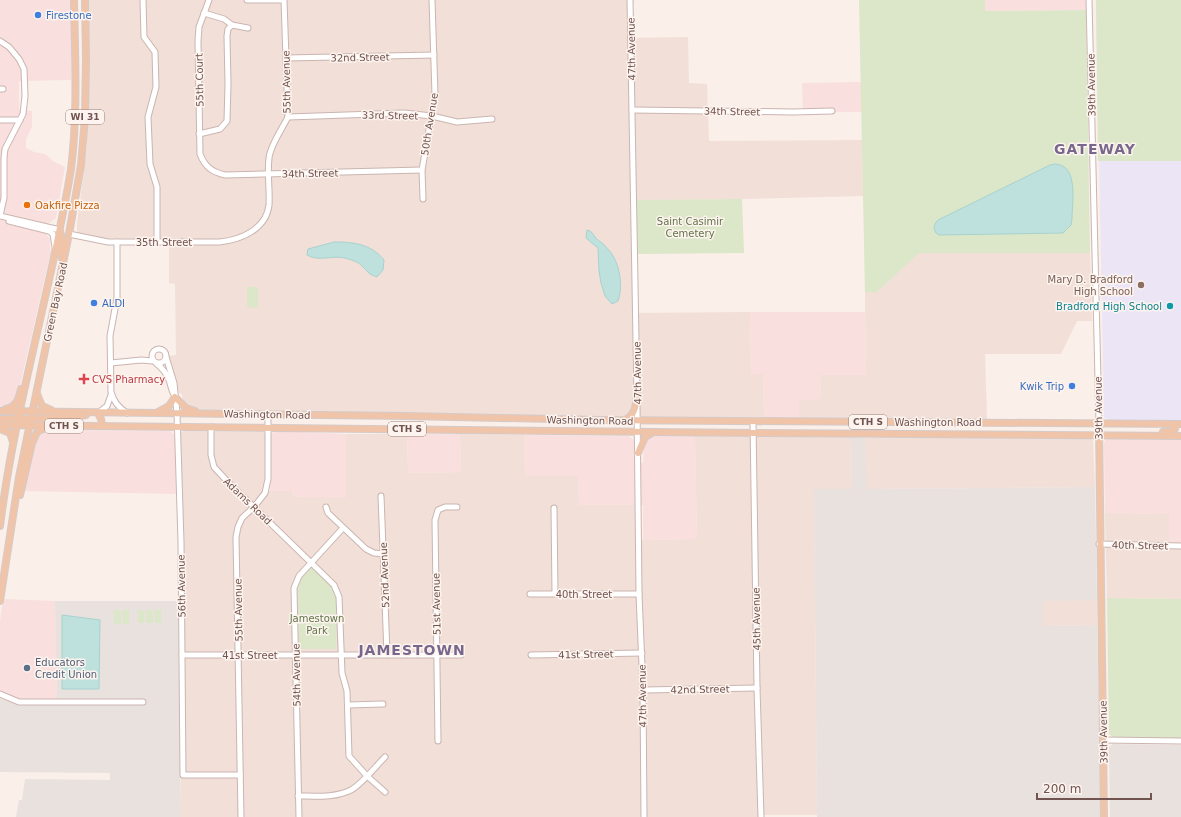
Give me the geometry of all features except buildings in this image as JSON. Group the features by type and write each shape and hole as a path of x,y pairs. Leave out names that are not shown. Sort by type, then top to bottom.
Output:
{"main road":[{"name":"Green Bay Road","path":"0,526 18,419 60,231 71,169 75,124 74,0"},
{"name":"Green Bay Road","path":"0,601 19,477 70,234 81,165 86,59 85,0"},
{"path":"64,210 66,218 65,231 70,234"},
{"path":"60,231 62,238 61,254 64,261"},
{"path":"0,410 11,408 17,401 26,363 34,348"},
{"path":"37,392 40,404 44,408 51,410 82,412"},
{"path":"622,420 632,415 636,406 637,393"},
{"path":"157,413 167,408 175,397 183,407 190,410 206,411 216,414"},
{"name":"Washington Road","path":"0,410 98,413 268,414 753,422 1178,424"},
{"path":"0,419 18,419 29,415 33,411"},
{"path":"17,426 25,420 31,418 74,417 98,413 102,419 102,424 98,426"},
{"path":"406,416 406,429"},
{"name":"39th Avenue","path":"1098,423 1104,817"},
{"path":"1142,435 1152,432 1172,432 1178,424"},
{"name":"Washington Road","path":"0,425 1181,436"},
{"path":"14,513 20,496 32,443 39,430 51,426"},
{"path":"0,429 10,433 13,445"},
{"path":"638,453 645,437 653,432"}],"street":[{"path":"143,0 144,37 155,52 156,87 148,117 150,164 157,187 157,242"},
{"name":"55th Court","path":"203,162 200,154 199,134 198,41 199,27 209,0"},
{"path":"247,0 284,0"},
{"name":"55th Avenue","path":"256,229 264,218 269,206 268,159 271,148 288,117 284,0"},
{"name":"50th Avenue","path":"424,199 422,170 435,95 432,0"},
{"name":"47th Avenue","path":"630,0 644,817"},
{"name":"39th Avenue","path":"1089,0 1098,423"},
{"path":"204,12 224,19 232,25 248,28"},
{"path":"199,134 220,129 227,121 227,36 228,30 232,25"},
{"path":"0,41 9,47 19,58 24,69 24,108 20,120 5,149 4,198 0,216 60,231"},
{"name":"32nd Street","path":"286,58 434,55"},
{"name":"34th Street","path":"632,110 832,111"},
{"name":"33rd Street","path":"288,117 404,113 432,116 457,122 492,119"},
{"path":"0,120 20,120"},
{"name":"34th Street","path":"203,162 208,168 225,175 422,170"},
{"path":"0,219 49,231 53,234 55,249"},
{"name":"35th Street","path":"70,234 103,241 117,242 219,242 244,237 256,229"},
{"path":"117,242 117,298 110,330 111,392 113,400 119,408 127,413"},
{"path":"111,363 141,360 162,362 166,357 165,353 160,349 155,350 141,360"},
{"path":"152,353 152,357 155,362"},
{"name":"56th Avenue","path":"166,357 174,383 177,413 181,542 182,775 240,775"},
{"name":"56th Avenue","path":"155,362 162,367 167,375 172,393 175,397"},
{"path":"98,413 107,406 111,392"},
{"name":"55th Avenue","path":"241,817 236,537 242,518 266,493 268,479 268,414"},
{"name":"45th Avenue","path":"753,422 757,688 761,817"},
{"name":"Adams Road","path":"211,427 211,455 214,468 334,585 339,597 342,673 347,691 348,705 349,756 367,776 385,792"},
{"name":"52nd Avenue","path":"381,496 387,654"},
{"path":"326,506 328,513 366,549 374,553 384,554"},
{"name":"51st Avenue","path":"438,741 435,520 438,510 445,507 457,507"},
{"path":"554,508 555,593"},
{"name":"54th Avenue","path":"299,817 294,588 299,576 343,528"},
{"name":"40th Street","path":"1100,544 1181,546"},
{"name":"40th Street","path":"530,594 639,594"},
{"name":"41st Street","path":"531,655 642,653"},
{"name":"41st Street","path":"182,655 461,655"},
{"name":"42nd Street","path":"643,690 757,688"},
{"path":"0,694 24,702 142,702"},
{"path":"348,705 383,704"},
{"path":"1103,740 1181,741"},
{"path":"298,796 334,795 352,790 384,757"}],"shaded area":[{"path":"0,0 71,0 71,80 19,81 19,110 32,111 32,127 26,139 26,148 34,152 45,154 53,161 65,167 56,218 47,224 46,234 50,239 51,251 17,399 6,408 0,409"},
{"path":"88,0 637,0 627,1 628,38 688,37 689,83 707,84 709,141 862,140 863,196 632,200 634,313 750,312 751,374 763,374 764,419 194,410 183,403 182,394 179,393 175,376 169,361 169,356 176,355 175,284 169,283 169,239 99,238 81,234 77,231 87,147"},
{"path":"985,0 1086,0 1086,10 985,11"},
{"name":"Mary D. Bradford High School","path":"1096,0 1181,0 1181,421 1110,420 1104,417"},
{"path":"861,82 862,112 803,112 802,83"},
{"path":"918,253 1090,253 1092,321 1077,321 1061,354 985,354 987,419 799,419 799,400 821,399 820,375 866,374 865,292 877,292"},
{"path":"750,312 865,312 866,375 820,375 821,399 799,400 799,419 764,419 763,374 751,374"},
{"path":"44,430 170,431 175,437 176,494 23,491 31,449 38,434"},
{"path":"184,431 263,432 266,435 265,491 292,491 293,497 346,497 346,434 407,434 408,473 461,472 460,434 524,435 525,476 578,476 579,505 636,505 637,540 697,539 695,436 851,437 852,489 814,490 817,815 759,815 758,817 181,817 181,777 186,777 180,436 180,433"},
{"path":"278,431 346,434 346,498 293,497 292,491 270,491 270,436 272,433"},
{"path":"407,434 460,434 461,472 408,473"},
{"path":"524,435 628,436 634,440 635,462 643,463 646,438 656,435 695,436 697,539 643,540 643,505 579,505 578,476 525,476"},
{"path":"851,437 865,438 867,489 1095,487 1097,600 1043,601 1043,626 1097,625 1101,817 817,817 814,489 852,489"},
{"path":"865,438 1091,438 1093,441 1095,487 866,489"},
{"path":"1106,438 1181,439 1181,543 1169,543 1169,514 1105,513 1104,443"},
{"path":"1105,513 1169,514 1169,548 1181,549 1181,599 1107,598"},
{"path":"3,599 55,601 57,700 21,700 0,692 0,621"},
{"path":"1043,600 1097,600 1097,625 1043,626"},
{"path":"55,601 178,601 181,817 16,817 19,800 22,800 25,779 110,780 110,773 0,772 0,698 19,704 57,705"},
{"path":"1113,744 1181,745 1181,817 1110,817 1109,747"}],"green space":[{"path":"859,0 985,0 985,11 1086,10 1090,253 919,253 877,292 865,292"},
{"path":"1096,0 1181,0 1181,161 1098,161"},
{"name":"Saint Casimir Cemetery","path":"742,199 744,253 637,254 636,200"},
{"path":"247,287 258,287 258,308 247,307"},
{"name":"Jamestown Park","path":"311,567 332,587 337,597 336,649 299,649 298,589 302,578"},
{"path":"1107,598 1181,599 1181,739 1114,738 1109,734"},
{"path":"114,610 120,610 121,624 114,624"},
{"path":"122,610 129,610 129,624 123,624"},
{"path":"138,610 144,610 144,623 138,623"},
{"path":"146,610 152,610 153,623 146,623"},
{"path":"154,610 161,610 161,623 155,623"}],"water":[{"path":"1055,164 1063,166 1068,171 1071,177 1073,194 1071,225 1063,233 939,235 936,233 934,226 938,220 1050,165"},
{"path":"587,230 610,251 617,264 620,279 620,294 618,301 612,304 605,296 601,283 598,248 586,238"},
{"path":"334,242 355,243 374,250 384,260 383,270 377,277 369,273 359,263 349,259 340,257 316,258 307,255 308,249"},
{"path":"62,615 100,620 99,689 62,689"}],"place":[{"name":"Firestone","path":"38,15"},
{"name":"Oakfire Pizza","path":"27,205"},
{"name":"Mary D. Bradford High School","path":"1141,285"},
{"name":"ALDI","path":"94,303"},
{"name":"Bradford High School","path":"1170,306"},
{"name":"CVS Pharmacy","path":"84,379"},
{"name":"Kwik Trip","path":"1072,386"},
{"name":"Educators Credit Union","path":"27,668"}],"district":[{"name":"GATEWAY","path":"1095,149"},
{"name":"JAMESTOWN","path":"412,650"}]}
